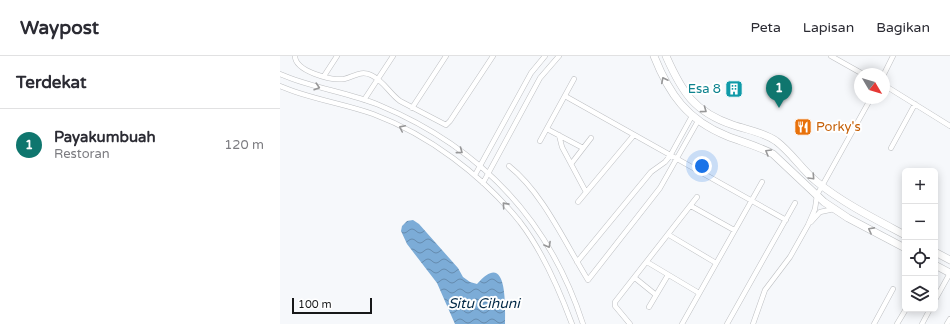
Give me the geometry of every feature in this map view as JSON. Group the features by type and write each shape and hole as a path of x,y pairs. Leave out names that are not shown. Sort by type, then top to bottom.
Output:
{"main road":[{"path":"654,56 671,93 695,119 727,136 763,148 773,154 824,202 902,246"},
{"path":"666,56 689,99 698,106 717,119 765,135 776,142 822,186 902,233"},
{"path":"892,241 898,231"},
{"path":"938,254 950,260"},
{"path":"938,267 950,273"}],"street":[{"path":"294,56 298,66 305,71 336,79 344,79 353,74 370,74 389,88 394,96 412,108 446,124 450,121 494,56"},
{"path":"324,76 337,56"},
{"path":"364,100 393,56"},
{"path":"412,108 446,56"},
{"path":"475,175 531,73 545,56"},
{"path":"483,183 534,90 548,68 559,56"},
{"path":"831,56 854,69"},
{"path":"887,68 893,56"},
{"path":"280,74 364,100 408,118 439,136 480,165 529,216 546,240 567,284 583,324"},
{"path":"540,141 574,79"},
{"path":"525,85 534,90"},
{"path":"280,86 352,108 403,128 433,145 475,175 520,223 536,246 557,288 572,324"},
{"path":"890,89 950,126"},
{"path":"565,96 786,220"},
{"path":"352,108 355,97"},
{"path":"752,324 764,290 790,257 808,225 815,209 817,195 868,104"},
{"path":"891,148 915,104"},
{"path":"577,262 651,172 665,162 670,156 677,143 695,119"},
{"path":"509,166 528,183 538,197 588,280 660,188 684,146 695,119"},
{"path":"547,129 583,148"},
{"path":"559,135 562,147 586,192"},
{"path":"578,202 634,135"},
{"path":"433,145 439,136"},
{"path":"571,164 591,138"},
{"path":"682,324 762,182"},
{"path":"824,202 831,191"},
{"path":"630,324 614,304 697,197"},
{"path":"727,324 796,203"},
{"path":"691,206 734,230"},
{"path":"808,225 820,212 834,209"},
{"path":"668,235 716,263"},
{"path":"647,262 699,293"},
{"path":"938,295 950,273"},
{"path":"650,307 668,275"},
{"path":"635,278 656,295"},
{"path":"557,288 567,284"},
{"path":"874,324 893,289"},
{"path":"897,324 904,312"},
{"path":"922,324 928,312"},
{"path":"947,324 950,319"}],"water":[{"name":"Situ Cihuni","path":"413,220 419,224 458,268 463,277 470,282 477,284 487,275 494,273 499,276 503,284 505,324 455,324 437,283 407,244 401,231 402,226 407,221"}],"place":[{"name":"Esa 8","path":"734,89"},
{"name":"Payakumbuah","path":"779,108"},
{"name":"Porky's","path":"803,127"}]}
